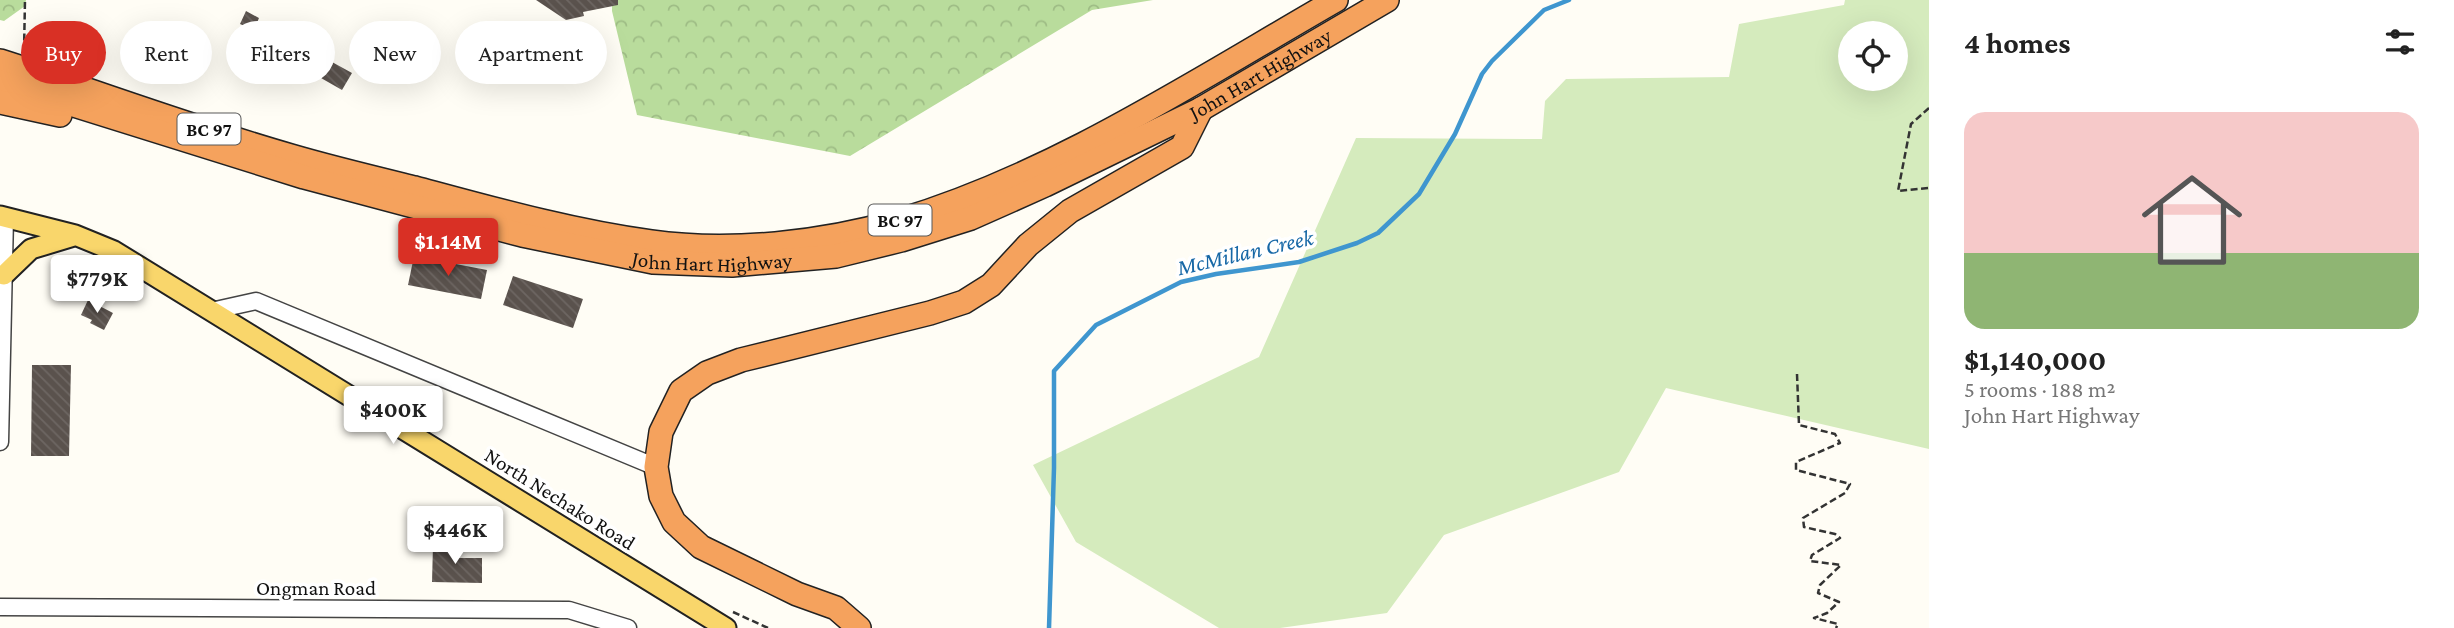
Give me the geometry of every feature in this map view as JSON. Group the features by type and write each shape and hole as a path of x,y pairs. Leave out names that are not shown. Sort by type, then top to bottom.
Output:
{"highway":[{"name":"John Hart Highway","path":"70,84 291,156 528,218 653,242 731,247 831,237 897,221 965,198 1034,168 1130,119 1336,0"},
{"name":"John Hart Highway","path":"0,82 132,125 340,187 522,235 653,262 732,265 836,256 901,240 971,218 1201,110 1387,0"},
{"name":"John Hart Highway","path":"0,61 21,68"},
{"path":"0,102 66,117 132,125"},
{"path":"859,628 836,608 797,594 701,547 674,522 661,496 656,467 661,432 681,391 708,373 741,360 964,302 991,285 1028,244 1070,211 1182,147 1201,110"}],"main road":[{"name":"North Nechako Road","path":"2,217 75,235 114,251 726,628"},
{"path":"4,275 31,249 75,235"}],"street":[{"path":"0,442 4,275 2,217"},
{"path":"211,311 256,301 656,467"},
{"name":"Ongman Road","path":"0,607 569,610 628,628"}],"path":[{"path":"25,0 25,21"},
{"path":"1929,108 1911,124 1898,191 1929,188"},
{"path":"1797,374 1799,425 1835,434 1840,443 1796,462 1796,470 1850,484 1845,493 1803,518 1804,527 1835,534 1840,538 1812,555 1810,561 1841,565 1820,584 1818,593 1839,602 1827,613 1814,618 1838,624 1836,628"}],"green space":[{"path":"0,0 26,0 25,6 4,21 0,20"},
{"path":"612,0 1153,0 1092,10 850,156 637,115 612,11"},
{"path":"1845,0 1929,0 1929,449 1666,388 1619,472 1444,535 1387,613 1280,628 1219,628 1076,542 1033,465 1259,357 1356,138 1542,139 1545,101 1566,79 1729,77 1739,24 1844,5"}],"building":[{"path":"536,0 618,0 618,5 583,12 584,16 566,20"},
{"path":"246,11 259,18 258,21 241,21"},
{"path":"335,64 349,71 349,78 342,90 332,84 335,84"},
{"path":"414,256 487,270 481,299 408,285"},
{"path":"513,276 583,299 573,328 503,305"},
{"path":"88,300 113,313 104,330 81,315"},
{"path":"32,365 71,365 69,456 31,456"},
{"path":"433,545 458,545 458,558 482,558 482,583 432,582"}],"waterway":[{"name":"McMillan Creek","path":"1049,628 1054,371 1096,325 1181,282 1299,262 1357,243 1378,233 1419,194 1455,134 1482,74 1492,61 1544,10 1569,0"}]}
